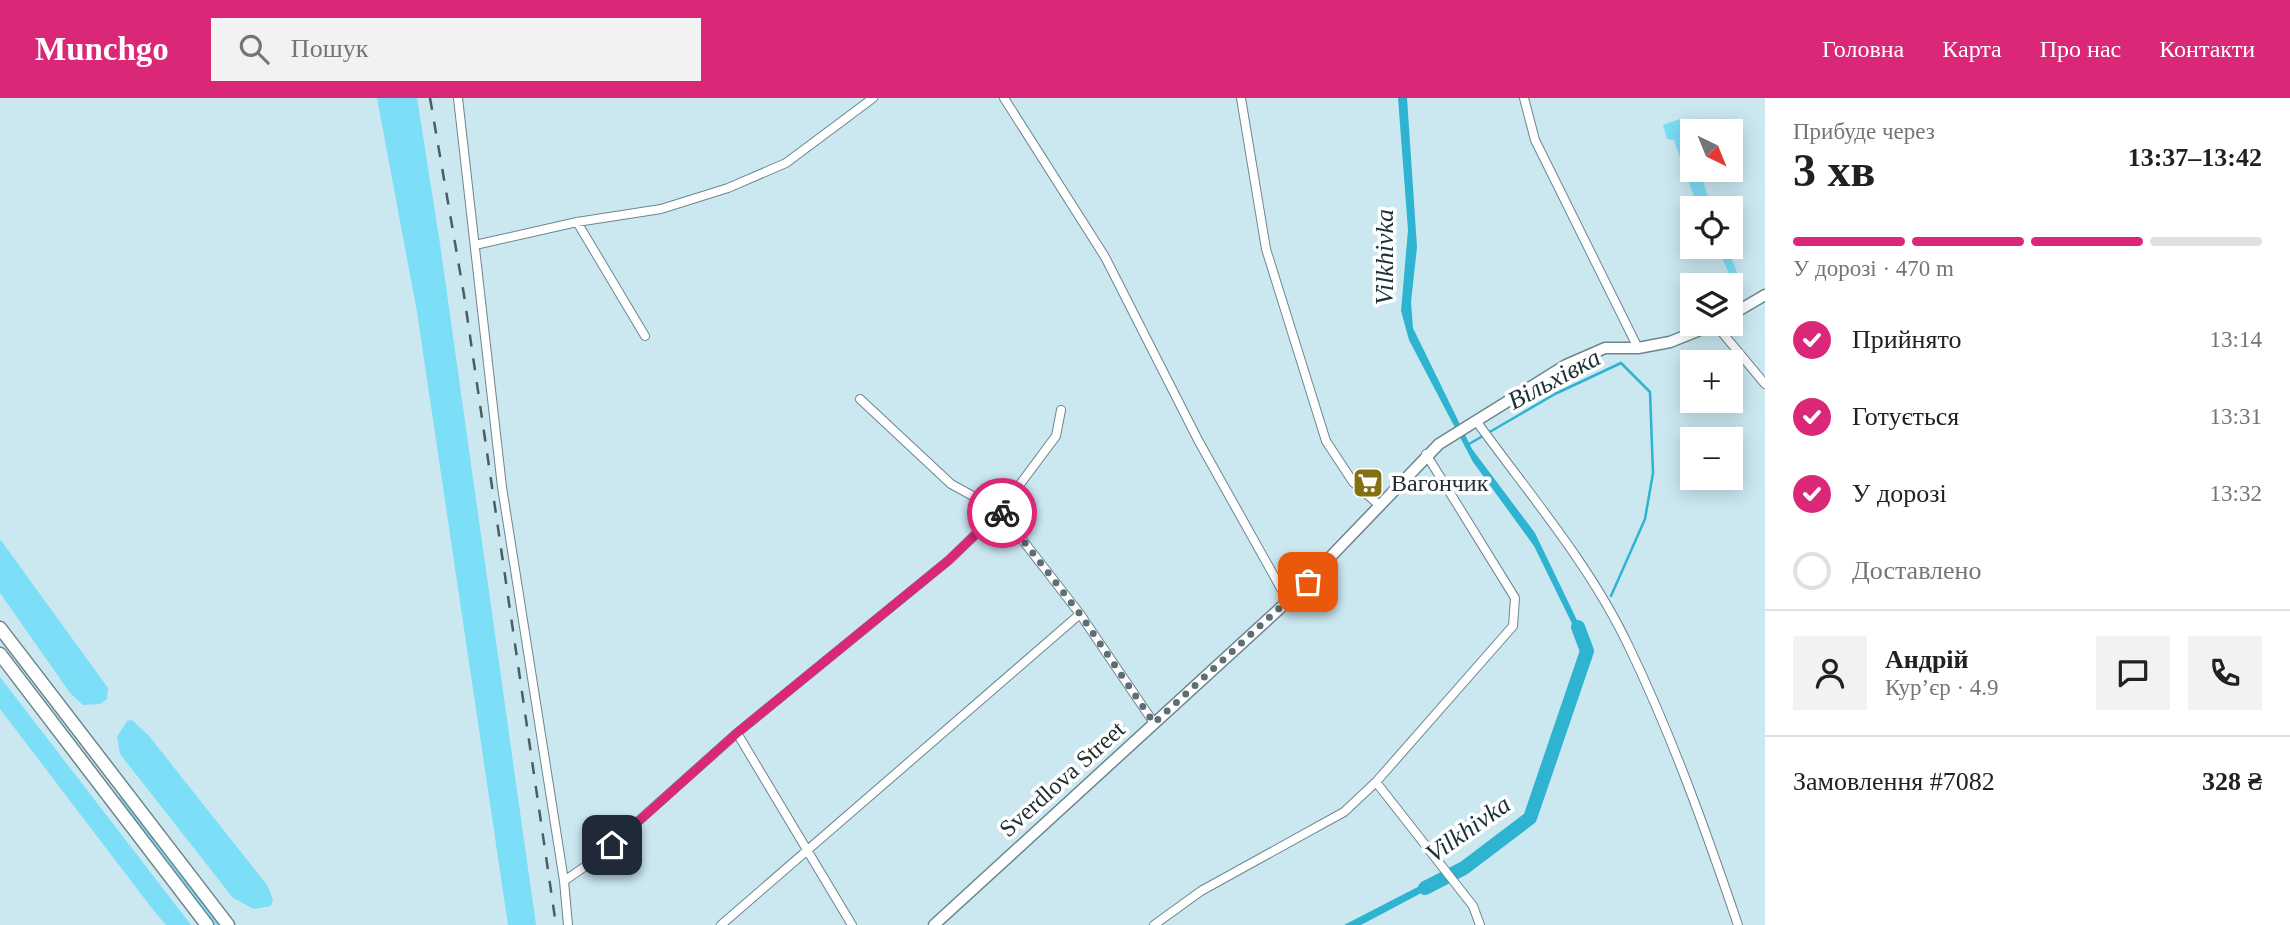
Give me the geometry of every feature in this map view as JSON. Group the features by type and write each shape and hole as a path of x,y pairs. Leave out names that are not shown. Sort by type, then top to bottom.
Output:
{"main road":[{"path":"0,628 228,925"},
{"path":"0,654 207,925"}],"street":[{"path":"458,98 502,487 564,881 568,925"},
{"path":"475,245 578,222 661,209 728,188 786,163 873,98"},
{"path":"1004,98 1105,257 1198,440 1288,601"},
{"path":"1241,98 1266,249 1326,441 1353,482 1378,504"},
{"path":"1524,98 1535,140 1638,348"},
{"path":"578,222 645,336"},
{"path":"1743,308 1765,295"},
{"name":"Sverdlova Street","path":"934,925 1288,601 1328,562 1426,454 1566,365 1605,348 1638,348 1671,342 1686,336"},
{"path":"1725,336 1765,384"},
{"path":"860,399 951,484 1000,511 1080,614 1154,723"},
{"path":"564,881 596,859 737,733 949,560 1000,511 1056,436 1061,410"},
{"path":"1473,424 1596,587 1629,646 1702,821 1738,925"},
{"path":"1154,925 1201,891 1344,813 1376,782 1513,626 1516,598 1426,454"},
{"path":"721,925 1080,614"},
{"path":"737,733 852,925"},
{"path":"1376,782 1473,906 1479,925"}],"shaded area":[{"path":"377,98 417,98 536,925 508,925 417,312"},
{"path":"1398,98 1407,98 1417,247 1411,302 1413,328 1472,449 1535,533 1588,643 1582,644 1534,546 1473,462 1409,340 1401,311 1408,230"},
{"path":"1680,119 1680,157 1674,140 1667,139 1663,125"},
{"path":"1689,182 1703,182 1708,196 1694,196"},
{"path":"1722,259 1732,259 1737,273 1729,273"},
{"path":"0,539 108,688 107,699 100,704 83,705 70,693 0,593"},
{"path":"0,677 191,925 166,925 154,911 0,709"},
{"path":"132,720 149,736 267,885 273,899 271,906 254,909 233,898 120,754 117,737 127,721"},
{"path":"120,795 222,925 216,925 119,800"},
{"path":"1439,876 1442,882 1361,925 1344,925"}],"waterway":[{"name":"Вільхівка","path":"1469,444 1555,394 1621,363 1650,392 1653,473 1645,519 1611,596"},
{"name":"Vilkhivka","path":"1425,888 1464,868 1530,818 1587,651 1578,627"}],"railway":[{"path":"430,98 464,295 556,925"}],"way so far":[{"path":"1002,513 1080,614 1154,723 1308,582"}],"place":[{"name":"Вагончик","path":"1368,483"}],"route":[{"path":"612,845 737,733 949,560 1000,511 1002,513"}]}
